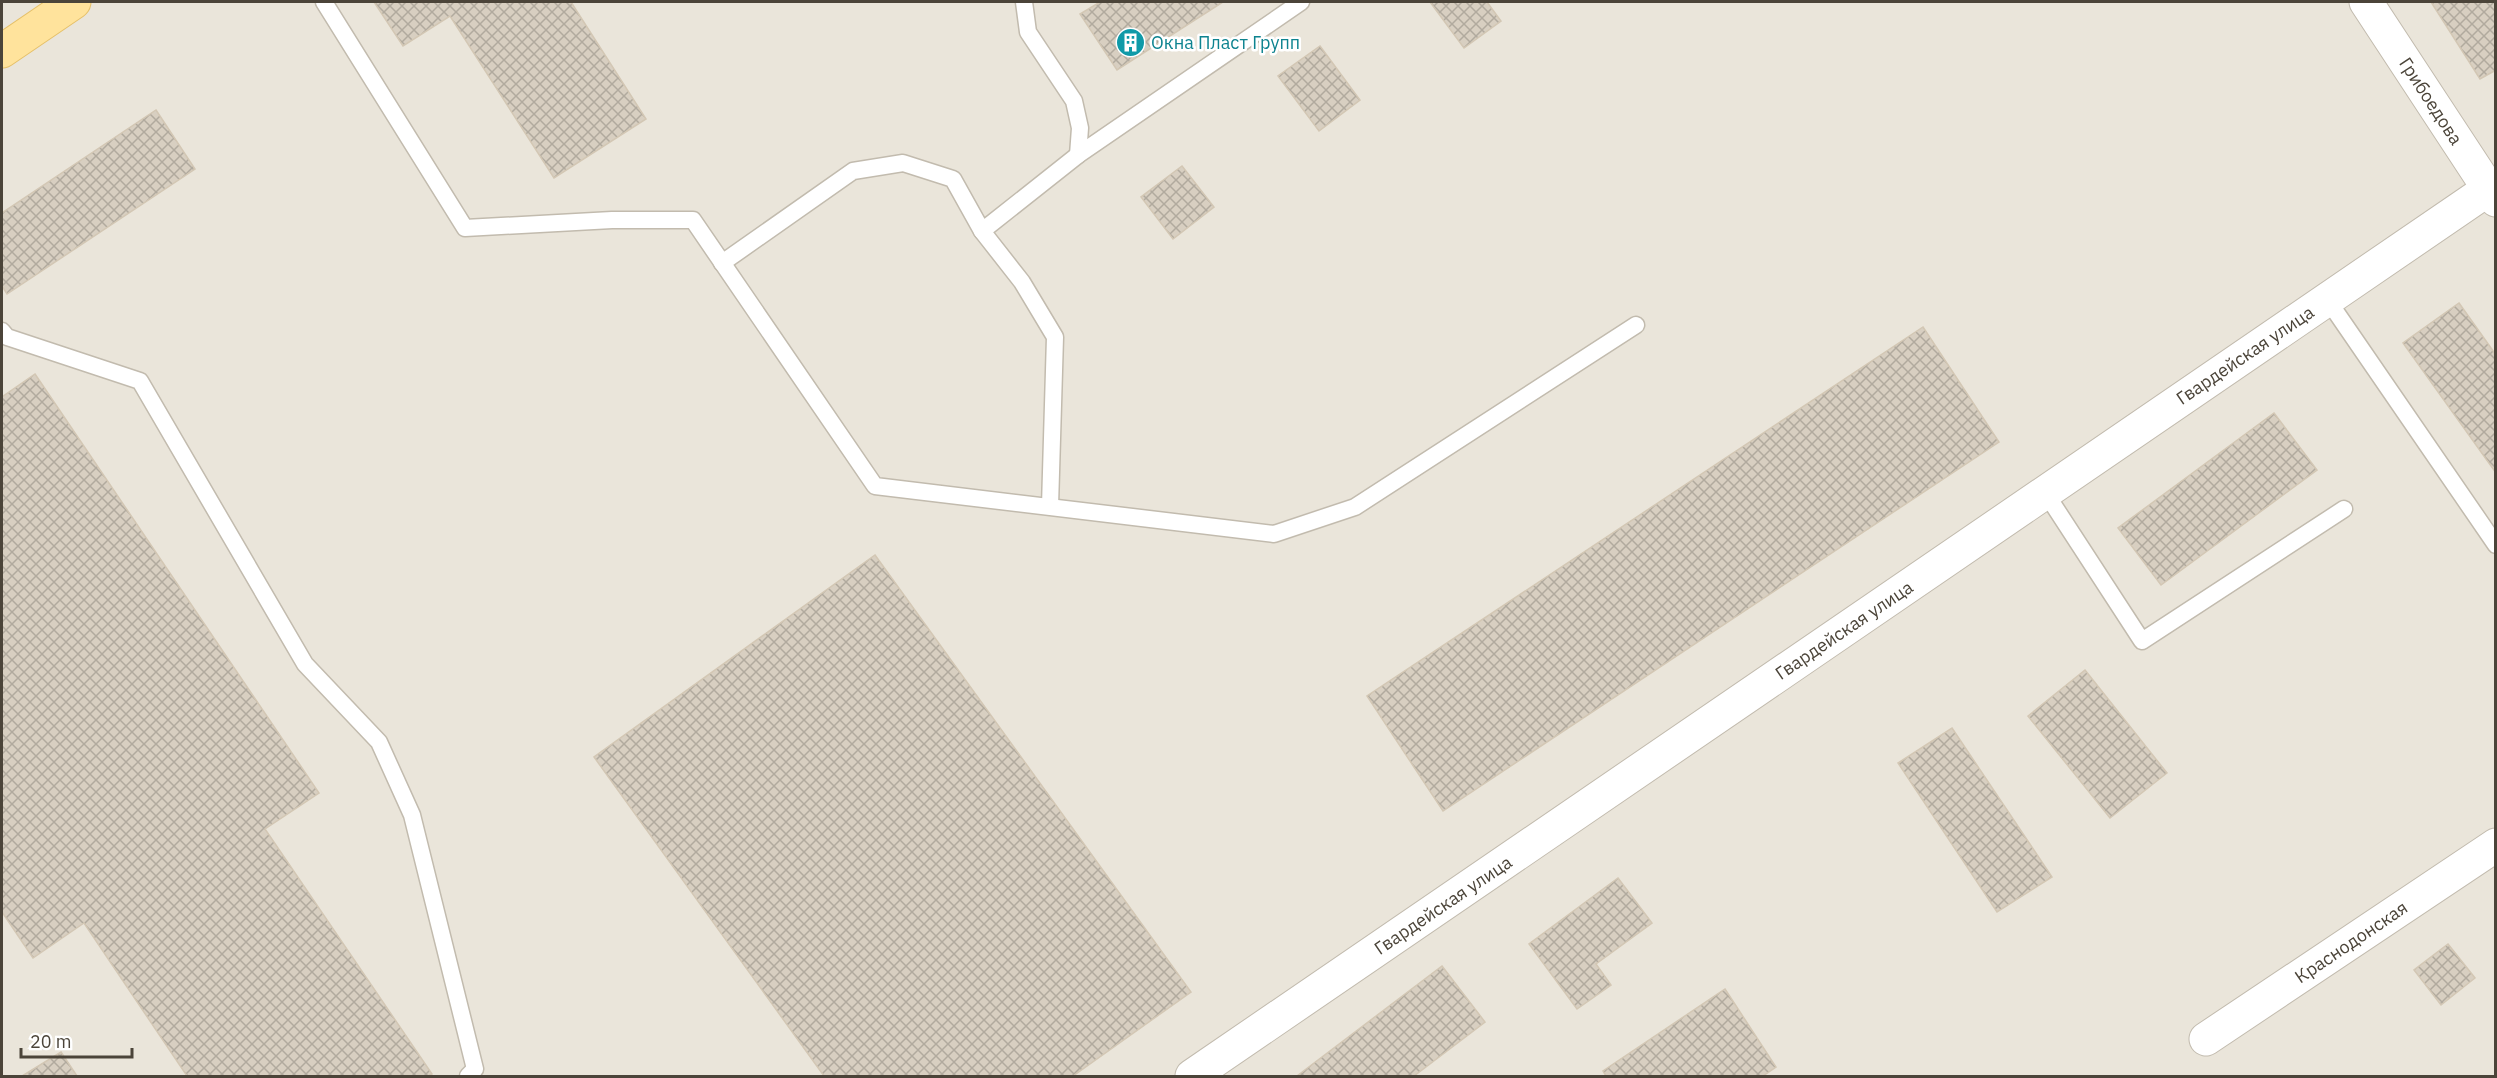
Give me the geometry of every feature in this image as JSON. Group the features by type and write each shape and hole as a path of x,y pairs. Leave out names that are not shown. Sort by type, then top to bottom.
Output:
{"main road":[{"path":"2,51 74,2"}],"street":[{"name":"Грибоедова","path":"2366,2 2493,191"},
{"name":"Гвардейская улица","path":"1192,1077 2327,299 2493,191"},
{"name":"Краснодонская","path":"2206,1039 2496,845"}],"lane":[{"path":"324,2 465,228 612,220 693,220 875,486 1274,534 1355,507 1636,325"},
{"path":"1024,2 1028,32 1074,101 1080,128 1078,155"},
{"path":"982,231 1078,155 1301,2"},
{"path":"722,263 853,171 903,164 953,180 982,231 1022,282 1054,337 1050,506"},
{"path":"2327,299 2496,545"},
{"path":"2,331 7,337 140,381 305,664 379,742 412,815 475,1069 468,1077"},
{"path":"2045,492 2142,641 2344,509"}],"shaded area":[{"path":"2,2 2495,2 2495,1076 2,1076"}],"building":[{"path":"374,2 571,2 646,119 554,178 450,16 403,46"},
{"name":"Окна Пласт Групп","path":"1100,2 1223,2 1117,70 1080,14"},
{"path":"1430,2 1487,2 1501,21 1464,48"},
{"path":"2431,2 2496,2 2496,70 2480,79"},
{"path":"1320,46 1360,100 1319,131 1278,76"},
{"path":"156,110 195,169 7,294 2,286 2,213"},
{"path":"1182,166 1214,207 1173,239 1141,197"},
{"path":"2459,303 2496,355 2496,473 2403,343"},
{"path":"1923,327 1999,442 1443,811 1367,696"},
{"path":"35,374 319,793 265,829 432,1074 428,1076 187,1076 84,923 33,958 2,912 2,397"},
{"path":"2274,413 2317,470 2161,585 2118,528"},
{"path":"875,555 1191,992 1073,1076 824,1076 594,757"},
{"path":"2085,670 2167,773 2110,818 2028,716"},
{"path":"1952,728 2052,877 1997,912 1898,763"},
{"path":"1618,878 1652,923 1596,964 1611,985 1577,1009 1529,944"},
{"path":"2448,944 2475,978 2441,1005 2414,970"},
{"path":"1442,966 1485,1022 1414,1076 1297,1076"},
{"path":"1725,989 1776,1067 1763,1076 1606,1076 1603,1071"},
{"path":"61,1052 77,1076 22,1076"}],"place":[{"name":"Окна Пласт Групп","path":"1130,42"}]}
